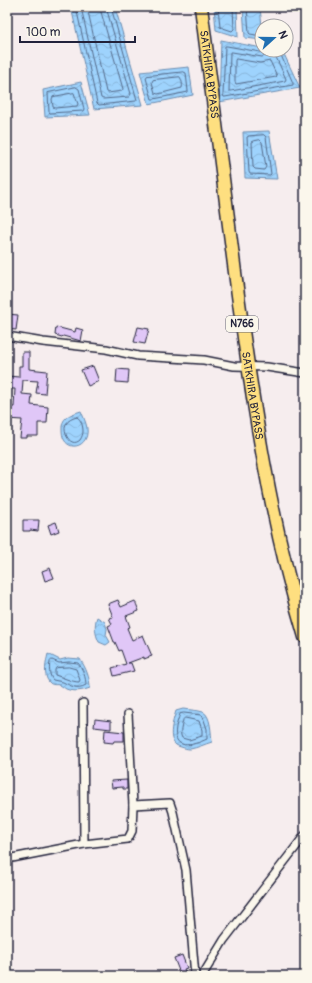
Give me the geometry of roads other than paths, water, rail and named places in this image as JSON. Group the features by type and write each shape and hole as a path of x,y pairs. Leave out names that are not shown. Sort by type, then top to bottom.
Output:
{"highway":[{"name":"SATKHIRA BYPASS","path":"201,7 248,366 274,514 305,638"}],"street":[{"path":"7,336 43,342 106,349 138,356 204,360 234,366 266,367 305,372"},
{"path":"83,703 84,844"},
{"path":"7,859 84,844 128,839 132,832 133,805 128,714"},
{"path":"133,805 170,803 186,870 196,976"},
{"path":"202,976 224,940 305,835"}],"water":[{"path":"71,7 115,7 143,105 94,109"},
{"path":"214,7 237,7 238,37 216,30"},
{"path":"243,7 260,7 261,18 254,18 254,39 245,38"},
{"path":"221,40 254,46 254,58 286,58 300,88 219,102"},
{"path":"189,67 193,95 149,104 140,72"},
{"path":"81,82 90,115 45,117 43,90"},
{"path":"269,131 277,179 245,178 243,132"},
{"path":"81,411 87,426 87,435 81,444 71,446 63,438 62,426 64,420 69,415"},
{"path":"97,617 105,622 107,629 106,635 110,642 106,645 99,642 95,630"},
{"path":"48,654 60,660 68,658 80,659 87,673 90,688 72,691 60,685 50,683 46,676"},
{"path":"183,709 201,711 206,714 210,725 212,742 190,749 176,745 173,742 171,732 176,711"}]}
